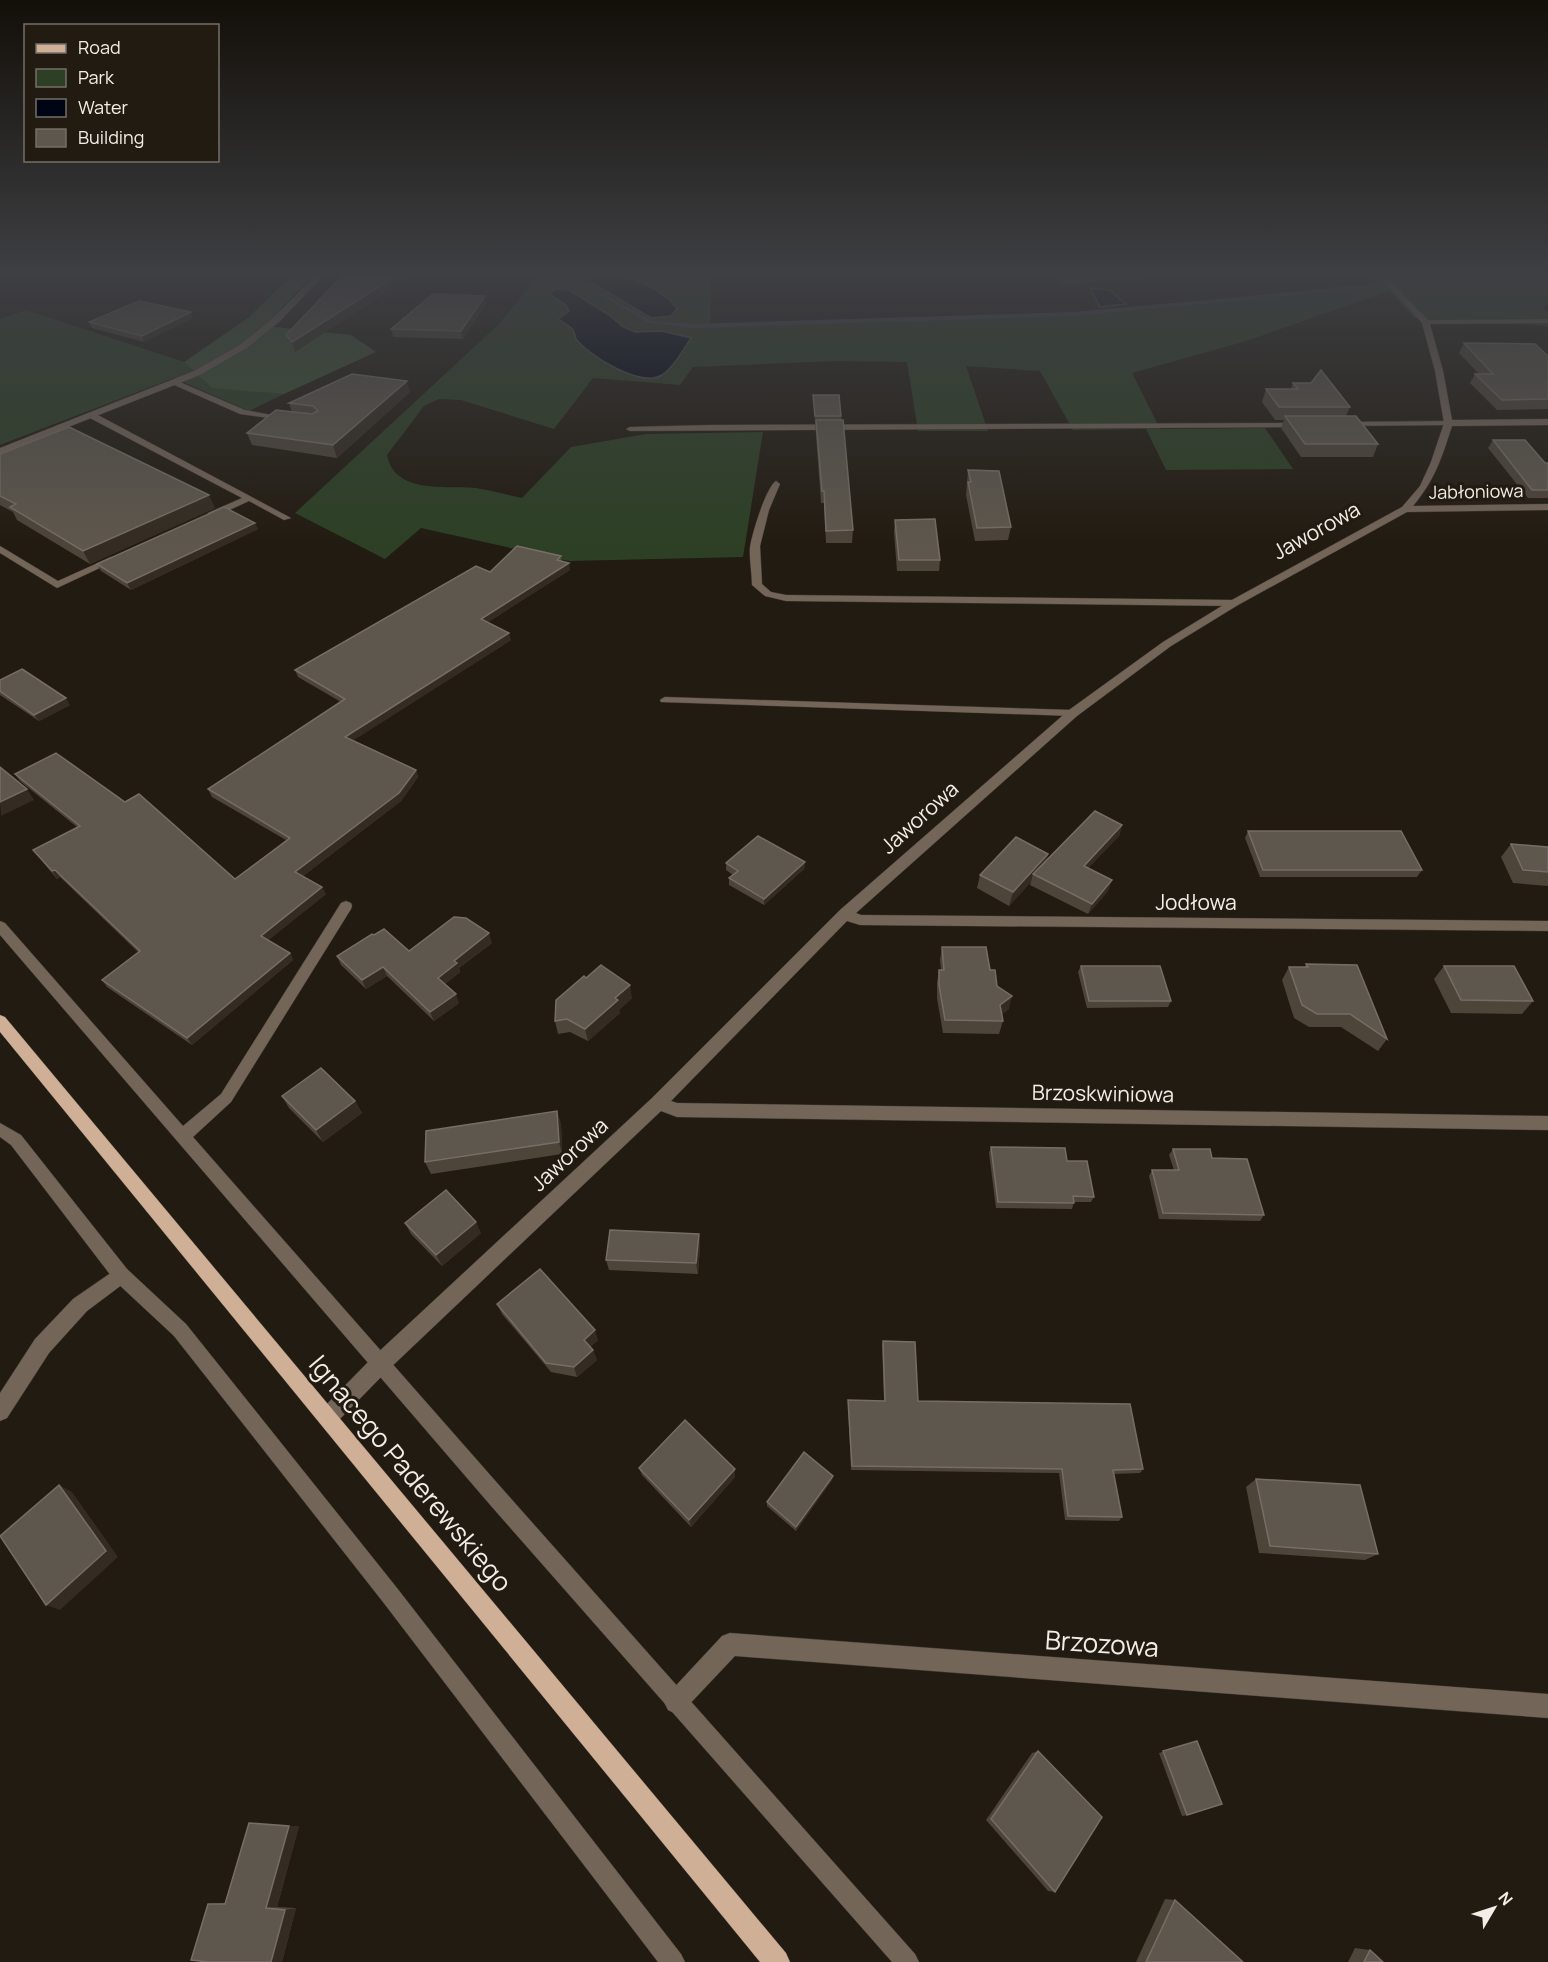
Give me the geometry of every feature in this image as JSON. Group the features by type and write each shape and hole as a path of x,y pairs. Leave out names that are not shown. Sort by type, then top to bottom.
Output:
{"main road":[{"name":"Ignacego Paderewskiego","path":"0,1021 777,1962"}],"street":[{"path":"0,451 197,373 215,363"},
{"name":"Jaworowa","path":"328,1417 380,1364 658,1103 845,914 1073,713 1167,644 1234,603 1405,508 1424,487 1436,462 1448,423 1437,363"},
{"path":"1448,423 1548,422"},
{"name":"Jabłoniowa","path":"1405,508 1548,507"},
{"name":"Jodłowa","path":"845,914 860,920 1548,926"},
{"name":"Brzoskwiniowa","path":"658,1103 677,1110 1548,1123"},
{"path":"0,1411 42,1346 81,1305 121,1275"},
{"name":"Brzozowa","path":"676,1702 730,1644 1548,1706"}],"lane":[{"path":"175,382 243,412 295,419"},
{"path":"91,415 287,518"},
{"path":"1340,424 1448,423"},
{"path":"630,429 733,426 1305,425"},
{"path":"776,484 765,510 755,546 757,585 768,594 786,598 1234,603"},
{"path":"206,517 249,498"},
{"path":"0,549 57,585 121,556"},
{"path":"665,700 1073,713"},
{"path":"183,1136 226,1098 346,906"},
{"path":"0,926 380,1364 907,1962"},
{"path":"0,1129 16,1140 121,1275 180,1330 390,1595 673,1962"}],"green space":[{"path":"0,363 185,363 212,387 284,394 249,411 174,378 0,445"},
{"path":"185,363 353,363 284,394 212,388"},
{"path":"457,363 799,363 693,367 680,385 593,378 554,429 461,400 439,399 424,406 387,455 392,468 400,477 411,482 437,487 476,488 522,498 571,447 646,434 763,432 743,557 569,561 421,528 385,559 295,513"},
{"path":"907,363 1169,363 1132,373 1160,429 1265,428 1293,469 1166,470 1146,429 1073,430 1040,371 966,366 988,431 918,431"}],"water":[{"path":"606,363 674,363 662,375 653,378 629,374"}],"building":[{"path":"1482,363 1548,363 1548,399 1502,400 1475,374 1493,374"},
{"path":"1321,370 1350,407 1279,407 1266,389 1298,389 1293,383 1311,383"},
{"path":"352,374 407,381 333,445 247,433 276,410 312,414 318,411 313,406 289,403"},
{"path":"813,395 839,395 841,416 815,416"},
{"path":"1285,416 1356,416 1378,444 1305,444"},
{"path":"816,420 843,420 853,530 826,531"},
{"path":"69,427 209,495 83,551 10,507 16,504 0,496 0,454"},
{"path":"1493,440 1525,440 1545,463 1548,463 1548,490 1532,490"},
{"path":"968,470 999,471 1011,527 977,528 968,482 971,482"},
{"path":"224,507 255,523 127,583 97,564"},
{"path":"935,519 940,560 899,560 895,520"},
{"path":"517,546 561,556 557,560 569,563 481,619 509,633 345,737 416,770 399,793 295,872 322,887 261,936 290,953 187,1038 102,980 140,951 55,870 52,871 33,850 80,826 15,774 56,753 125,802 139,794 235,879 290,838 208,789 345,699 295,670 476,566 490,572"},
{"path":"22,669 66,698 34,715 0,691 0,680"},
{"path":"0,767 27,789 0,802"},
{"path":"1095,811 1122,825 1084,866 1112,880 1092,904 1033,874"},
{"path":"1248,831 1401,831 1422,870 1263,870"},
{"path":"758,836 805,862 764,899 729,878 738,871 726,863"},
{"path":"1016,837 1048,854 1013,892 980,875"},
{"path":"1511,844 1548,847 1548,872 1523,870"},
{"path":"454,917 466,918 489,933 454,961 457,963 438,978 456,994 430,1012 383,967 362,980 337,956 384,929 409,951"},
{"path":"942,947 986,947 990,970 995,970 997,986 1012,996 1000,1005 1003,1021 945,1020 939,985 939,970 944,970"},
{"path":"1306,964 1357,965 1387,1039 1350,1014 1317,1014 1302,1005 1289,967 1308,967"},
{"path":"601,965 630,985 615,998 618,1000 585,1029 567,1019 555,1021 556,1000"},
{"path":"1081,966 1160,966 1171,1001 1089,1001"},
{"path":"1444,966 1514,966 1533,1001 1461,1000"},
{"path":"321,1068 355,1101 316,1130 282,1096"},
{"path":"557,1111 559,1142 425,1162 426,1131"},
{"path":"991,1147 1065,1148 1067,1161 1087,1161 1094,1197 1073,1196 1074,1203 998,1202"},
{"path":"1173,1149 1210,1149 1212,1158 1247,1159 1264,1215 1163,1213 1152,1170 1179,1170"},
{"path":"446,1190 476,1222 436,1255 405,1223"},
{"path":"610,1230 699,1234 696,1263 606,1260"},
{"path":"540,1269 595,1330 584,1340 593,1350 574,1367 546,1363 497,1304"},
{"path":"883,1341 915,1342 918,1401 1130,1404 1143,1469 1113,1470 1122,1517 1068,1516 1062,1469 852,1466 848,1400 885,1401"},
{"path":"685,1420 735,1469 689,1520 639,1468"},
{"path":"804,1452 833,1476 796,1527 767,1502"},
{"path":"1256,1479 1360,1485 1378,1554 1270,1546"},
{"path":"59,1485 106,1551 46,1605 0,1536"},
{"path":"1197,1741 1222,1804 1187,1815 1163,1751"},
{"path":"1038,1751 1102,1817 1055,1892 991,1819"},
{"path":"249,1823 289,1826 266,1908 285,1910 271,1962 191,1960 208,1904 225,1904"},
{"path":"1175,1900 1243,1962 1146,1962"},
{"path":"1370,1950 1383,1962 1364,1962"}]}
